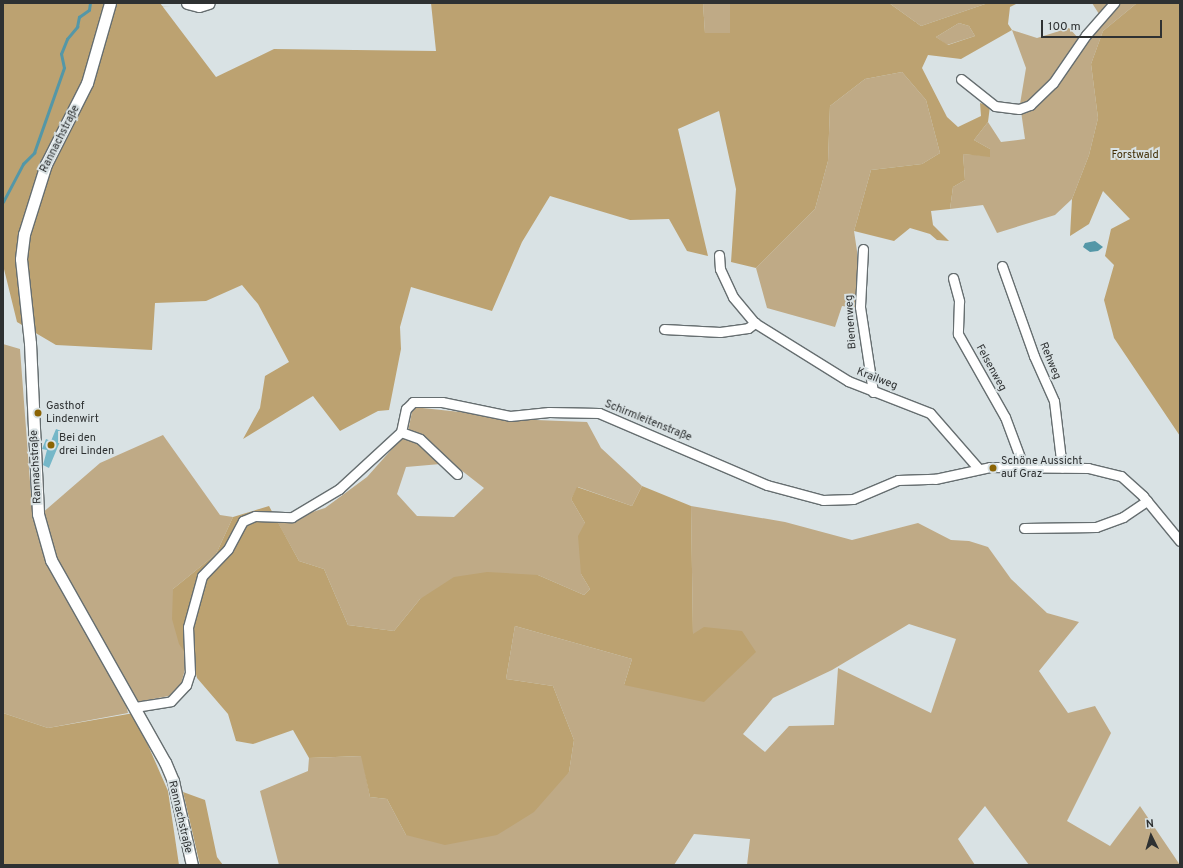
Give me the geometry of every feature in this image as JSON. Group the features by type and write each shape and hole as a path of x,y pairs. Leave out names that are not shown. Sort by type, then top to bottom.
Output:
{"street":[{"name":"Rannachstraße","path":"110,3 87,83 46,164 32,199 21,259 30,343 40,527 57,572 156,742 173,781 192,865"},
{"path":"187,3 199,6 209,3"},
{"path":"961,79 995,106 1019,109 1030,105 1053,83 1086,35 1114,3"},
{"name":"Bienenweg","path":"863,249 860,308 873,392"},
{"name":"Krailweg","path":"719,255 720,269 733,297 756,324 848,381 873,392 916,405 930,413 978,468"},
{"name":"Rehweg","path":"1002,266 1031,348 1054,401 1062,468"},
{"name":"Felsenweg","path":"953,278 959,301 958,334 1005,417 1024,468"},
{"path":"664,329 720,332 748,328 756,324"},
{"name":"Schirmleitenstraße","path":"401,432 406,409 413,402 442,402 510,416 549,412 600,413 767,485 823,500 853,499 898,480 935,479 978,468 1088,468 1121,476 1147,501 1180,541"},
{"path":"135,707 171,701 186,685 190,674 188,627 202,576 228,549 243,521 255,516 292,517 299,514 350,480 401,432 420,439 457,474"},
{"path":"1024,528 1084,529 1096,527 1123,517 1147,501"}],"shaded area":[{"path":"703,3 730,3 731,33 705,33"},
{"path":"889,3 988,3 921,26"},
{"path":"1092,3 1137,3 1103,31 1091,64 1098,118 1089,155 1072,199 1055,215 997,233 983,205 950,209 953,187 965,180 963,154 990,156 990,149 974,140 988,122 1001,142 1025,139 1020,104 1026,68 1012,30 1037,38 1069,28 1079,39 1099,14"},
{"path":"959,23 969,26 975,36 947,45 936,37"},
{"path":"902,72 926,100 940,153 922,164 871,170 854,231 857,251 857,308 842,306 835,327 767,308 756,268 815,209 828,161 830,106 865,79"},
{"path":"3,344 20,349 33,521 100,463 163,435 220,515 233,517 216,554 173,589 188,657 181,685 169,696 126,704 128,713 48,728 3,713"},
{"path":"413,407 536,420 587,422 601,448 642,486 632,506 578,487 571,499 585,523 581,574 590,589 584,595 538,575 420,599 394,631 348,625 324,569 299,561 278,523 325,508 367,477 408,431","holes":["452,463 484,488 454,517 417,516 397,494 406,467"]},
{"path":"691,506 785,522 852,540 918,523 951,540 969,541 988,547 1011,579 1047,613 1079,622 1039,671 1068,713 1095,706 1111,733 1067,821 1110,846 1140,806 1180,865 1029,865 985,806 958,839 975,865 747,865 750,839 694,834 674,865 279,865 260,791 308,771 309,758 362,756 370,797 387,799 406,835 569,772 574,740 553,686 506,679 515,626 632,659 624,685 693,635","holes":["909,624 956,639 931,713 838,668 834,725 789,726 765,752 743,734 773,698 832,670"]}],"green space":[{"path":"3,3 160,3 216,77 274,49 436,51 431,3 703,3 705,33 730,33 730,3 889,3 921,26 988,3 1018,3 1010,7 1008,24 1012,30 961,59 928,55 922,68 947,117 958,127 981,116 980,103 990,106 988,122 974,140 990,149 990,157 963,154 965,180 953,187 950,209 931,211 933,225 949,241 937,240 930,234 910,228 894,241 854,231 871,170 922,164 940,153 926,100 902,72 865,79 830,106 828,161 815,209 756,268 731,262 736,189 719,111 678,129 708,256 687,251 669,219 630,220 550,196 522,242 492,311 411,287 400,327 401,349 389,410 378,411 340,431 313,396 243,439 260,408 265,376 289,362 258,304 242,285 206,301 155,303 152,350 56,345 17,322 3,265","holes":["959,23 969,26 975,36 948,45 936,37"]},
{"name":"Forstwald","path":"1137,3 1180,3 1180,436 1114,338 1104,300 1114,265 1105,256 1111,229 1130,219 1103,191 1089,224 1070,236 1072,199 1089,155 1098,118 1091,64 1103,31"},
{"path":"642,486 691,506 693,634 704,627 742,631 756,652 704,702 624,685 632,659 515,626 506,679 553,686 574,740 569,772 534,812 497,835 445,845 406,835 387,799 370,797 361,756 309,758 293,730 253,744 236,741 228,714 197,678 194,666 179,644 172,619 173,589 216,554 233,517 269,506 299,561 324,569 348,625 394,631 420,599 454,577 487,572 538,575 584,595 590,589 581,574 578,536 585,523 571,499 577,487 632,506"},
{"path":"3,713 48,728 134,713 168,791 179,865 3,865"},
{"path":"183,792 205,800 217,857 223,865 200,865"}],"water":[{"path":"1095,241 1103,247 1098,251 1090,252 1083,247 1085,243"}],"building":[{"name":"Bei den drei Linden","path":"56,429 64,432 49,468 43,465 47,450 42,449 46,439 51,441"}],"waterway":[{"path":"3,202 23,164 34,153 64,68 61,54 67,39 77,27 79,17 89,10 90,3"}],"place":[{"name":"Gasthof Lindenwirt","path":"38,413"},
{"name":"Bei den drei Linden","path":"51,445"},
{"name":"Schöne Aussicht auf Graz","path":"993,468"}]}
